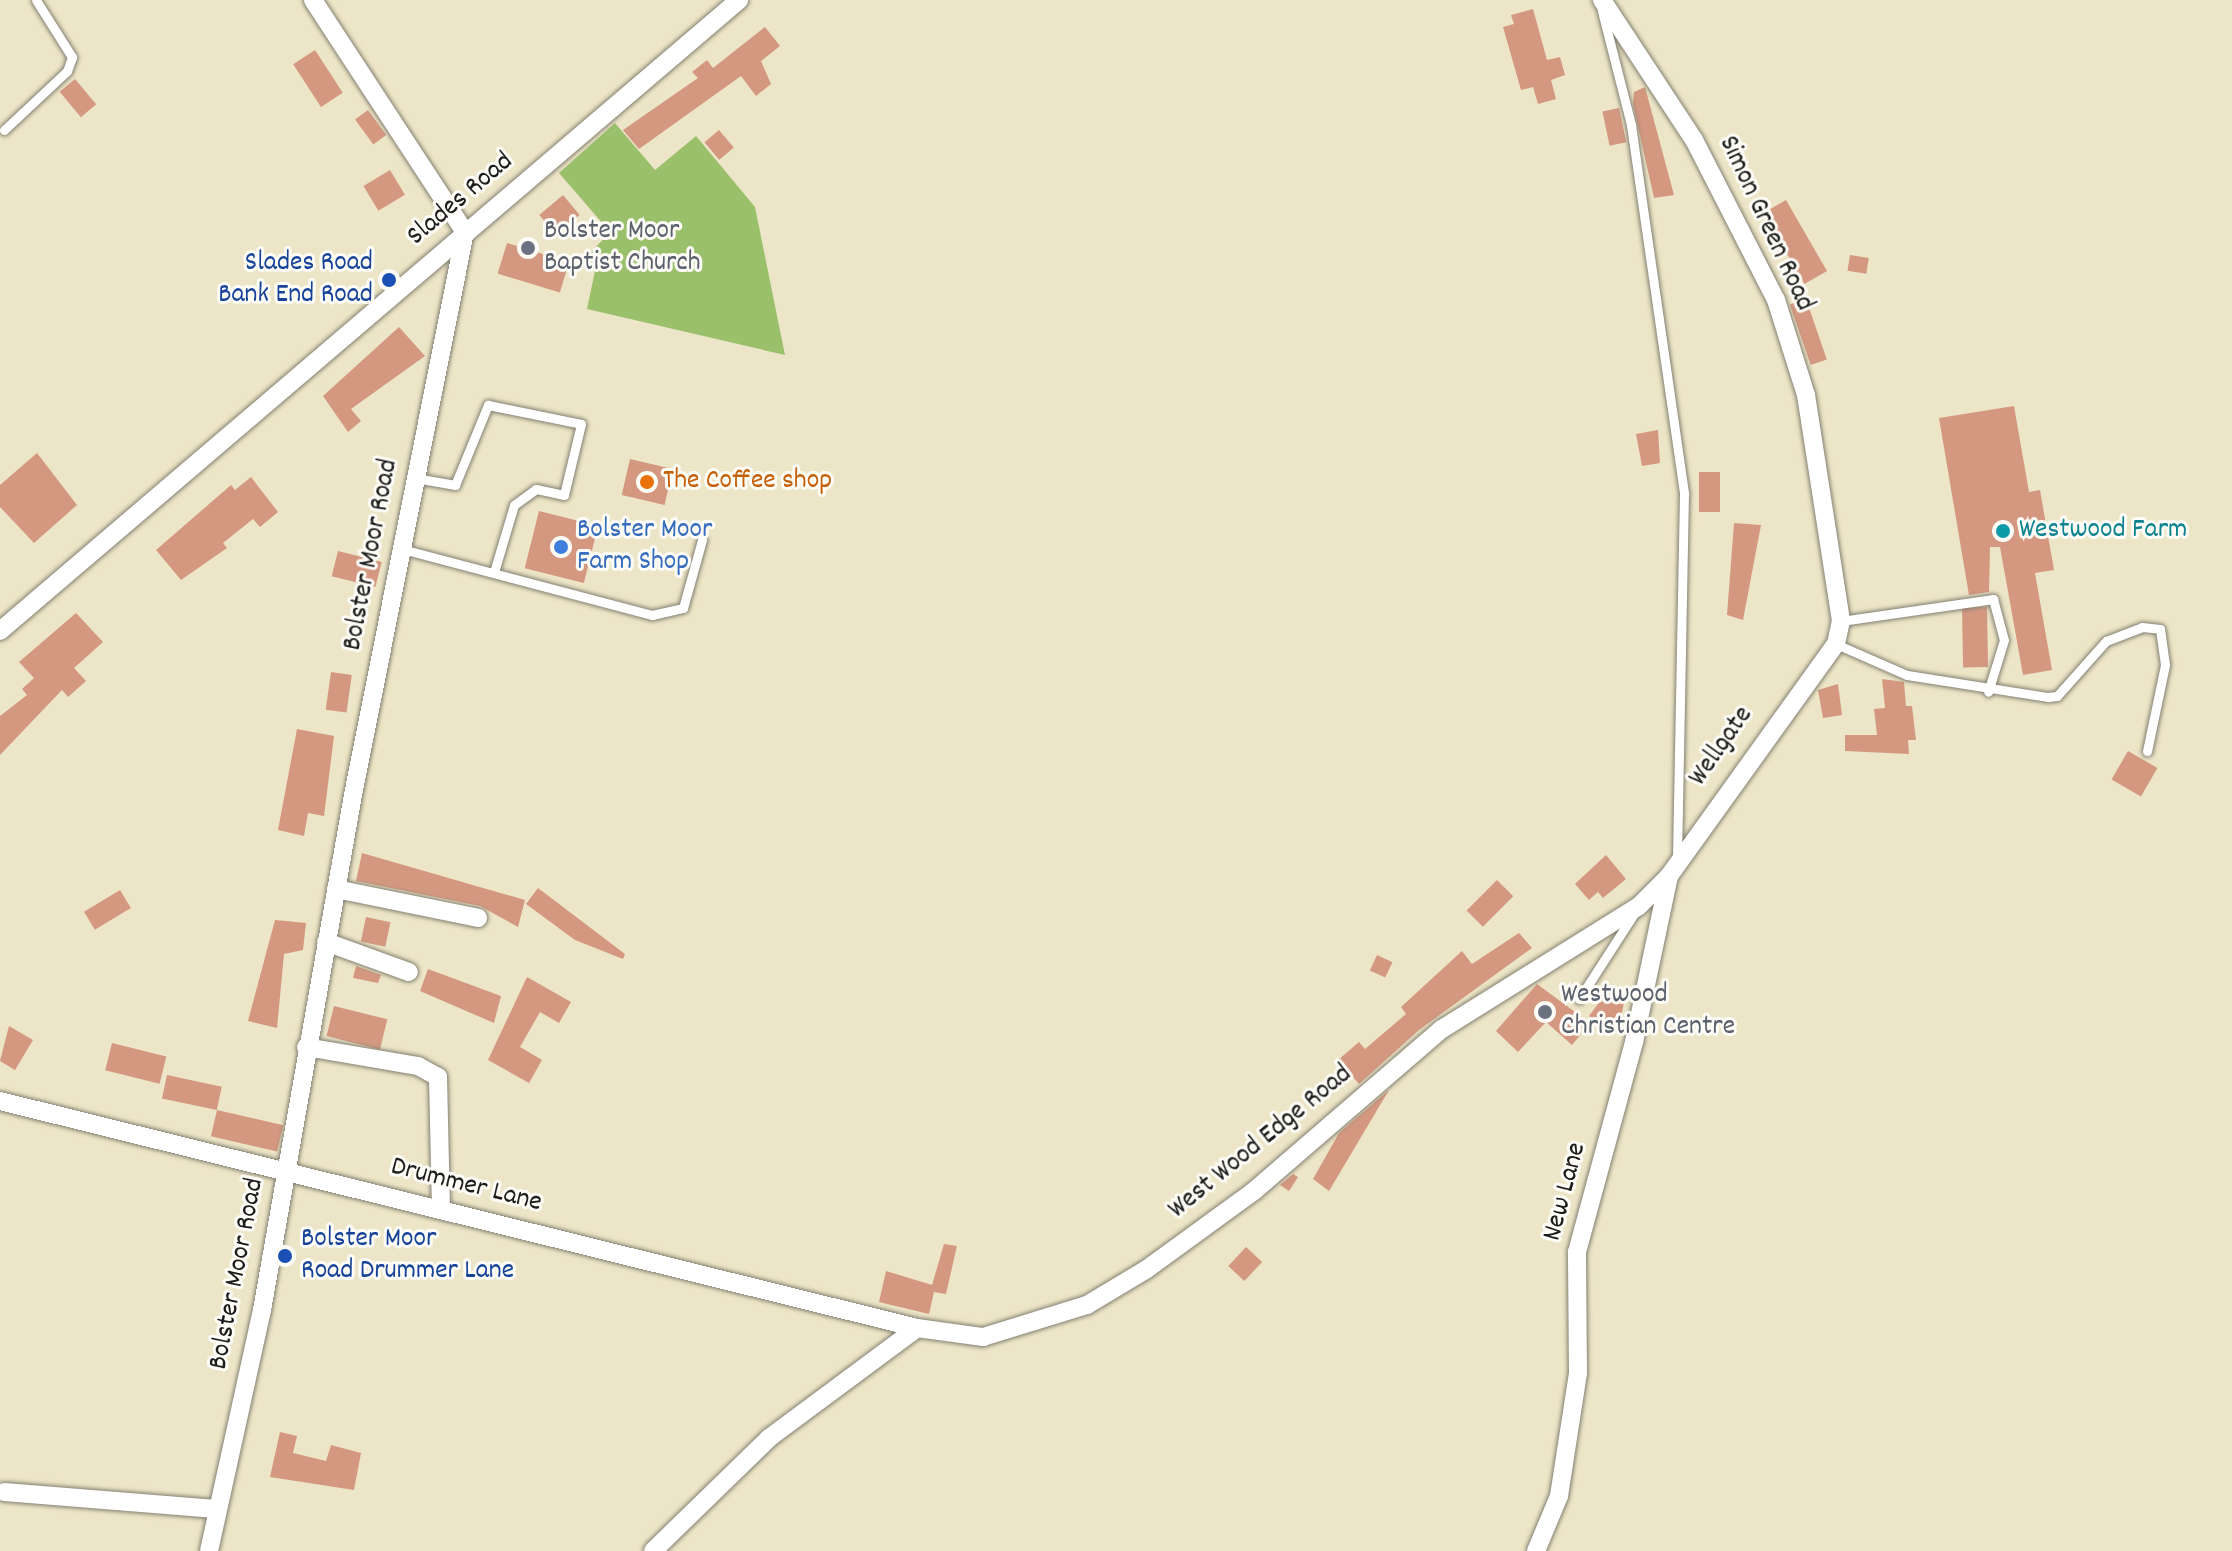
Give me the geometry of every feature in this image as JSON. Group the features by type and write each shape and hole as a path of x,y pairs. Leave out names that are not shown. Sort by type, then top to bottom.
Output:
{"street":[{"path":"313,0 465,232"},
{"name":"Slades Road","path":"0,631 739,0"},
{"name":"Simon Green Road","path":"1600,0 1694,140 1776,300 1806,395 1839,591"},
{"name":"Bolster Moor Road","path":"209,1551 286,1171 336,889 465,232"},
{"name":"Wellgate","path":"1653,942 1673,870 1836,644 1841,621 1839,591"},
{"name":"West Wood Edge Road","path":"917,1328 983,1337 1087,1305 1254,1191 1442,1029 1639,906 1673,870"},
{"path":"336,889 478,918"},
{"path":"326,942 409,972"},
{"name":"New Lane","path":"1536,1551 1559,1496 1578,1373 1577,1252 1634,1042 1653,942"},
{"path":"306,1047 418,1066 438,1077 441,1208"},
{"name":"Drummer Lane","path":"0,1101 917,1328"},
{"path":"653,1551 769,1438 917,1328"},
{"path":"4,1492 216,1509"}],"lane":[{"path":"4,130 67,71 72,57 36,0"},
{"path":"1600,0 1631,125 1672,369 1684,493 1673,870"},
{"path":"415,478 455,485 488,405 581,424 564,495 536,489 514,505 494,572"},
{"path":"402,549 608,606 672,615 683,608 702,540"},
{"path":"1841,621 1993,599 2004,640 1988,692"},
{"path":"1836,644 1907,675 1988,692 2057,696 2086,656 2142,627 2160,629 2165,665 2147,751"},
{"path":"1579,999 1639,906"}],"green space":[{"path":"615,123 655,170 696,136 755,207 785,355 587,309 595,271 578,266 610,232 559,173"}],"building":[{"path":"1533,9 1547,60 1560,57 1565,75 1551,80 1556,99 1538,104 1533,87 1521,90 1503,27 1514,24 1511,15"},
{"path":"765,27 780,46 761,61 771,84 756,96 741,76 639,149 623,130 698,78 692,72 707,60 713,68"},
{"path":"315,50 343,93 321,107 293,64"},
{"path":"75,79 96,104 81,117 60,92"},
{"path":"1645,87 1674,195 1654,198 1633,104 1634,92"},
{"path":"1619,108 1626,142 1610,146 1602,112"},
{"path":"368,110 386,135 373,144 355,119"},
{"path":"719,130 734,148 719,160 704,142"},
{"path":"390,170 405,195 378,211 363,186"},
{"path":"563,195 580,215 556,235 539,215"},
{"path":"1786,200 1827,271 1804,284 1763,213"},
{"path":"507,243 569,262 560,293 498,274"},
{"path":"1850,255 1869,258 1866,274 1847,271"},
{"path":"1806,299 1827,360 1811,365 1790,305"},
{"path":"399,327 425,356 351,409 361,421 348,432 323,396"},
{"name":"Westwood Farm","path":"2014,406 2029,492 2040,490 2054,570 2035,573 2052,670 2023,675 2000,547 1990,547 1989,592 1969,595 1939,418"},
{"path":"1658,430 1660,463 1642,466 1636,434"},
{"path":"37,453 77,505 34,543 0,507 0,485"},
{"name":"The Coffee shop","path":"630,459 673,469 665,505 622,495"},
{"path":"1699,472 1720,472 1720,512 1699,512"},
{"path":"251,477 278,512 260,527 253,519 223,543 227,548 181,580 156,550 231,485 235,490"},
{"name":"Bolster Moor Farm Shop","path":"539,511 598,526 584,583 525,568"},
{"path":"1734,523 1761,525 1743,620 1727,615"},
{"path":"338,551 382,562 375,587 332,576"},
{"path":"1962,607 1987,607 1988,667 1963,667"},
{"path":"76,613 103,642 74,668 86,681 68,697 62,690 0,755 0,716 27,695 22,689 34,678 19,662"},
{"path":"331,672 352,675 347,713 326,710"},
{"path":"1882,679 1904,682 1906,706 1912,706 1916,740 1908,740 1909,754 1845,751 1845,735 1877,735 1874,709 1885,708"},
{"path":"1838,684 1842,715 1823,718 1818,690"},
{"path":"297,729 334,736 324,816 308,813 304,836 278,830"},
{"path":"2128,751 2157,768 2141,797 2112,780"},
{"path":"362,853 525,900 518,927 480,906 356,881"},
{"path":"1606,855 1626,879 1603,898 1598,892 1589,900 1575,884"},
{"path":"1497,880 1513,896 1483,927 1467,910"},
{"path":"538,888 625,954 623,959 575,940 526,904"},
{"path":"120,890 131,908 95,930 84,912"},
{"path":"366,917 390,922 385,947 361,941"},
{"path":"275,920 306,923 303,950 284,954 277,1028 248,1021"},
{"path":"1519,933 1532,948 1419,1030 1359,1084 1338,1060 1359,1042 1365,1049 1406,1014 1401,1007 1462,951 1472,964"},
{"path":"1377,955 1392,962 1385,978 1370,970"},
{"path":"356,966 381,975 378,983 353,978"},
{"path":"428,969 501,996 494,1023 420,991"},
{"path":"527,977 571,1002 559,1023 540,1012 520,1047 542,1060 529,1083 488,1060"},
{"name":"Westwood Christian Centre","path":"1537,984 1590,1023 1572,1045 1546,1022 1518,1052 1496,1031"},
{"path":"1609,989 1625,998 1618,1030 1612,1025 1606,1033 1589,1016"},
{"path":"334,1006 387,1019 380,1049 327,1036"},
{"path":"9,1026 33,1040 15,1070 0,1061"},
{"path":"112,1043 166,1057 160,1084 105,1070"},
{"path":"167,1075 222,1087 217,1110 162,1098"},
{"path":"1389,1090 1329,1191 1313,1179 1339,1133"},
{"path":"217,1110 283,1125 277,1152 211,1136"},
{"path":"1293,1174 1298,1177 1289,1191 1280,1185"},
{"path":"944,1244 957,1246 946,1294 934,1292 929,1314 879,1302 886,1271 932,1285"},
{"path":"1246,1247 1262,1262 1244,1281 1228,1266"},
{"path":"280,1432 297,1436 293,1453 326,1461 331,1445 361,1453 354,1490 270,1477"}],"place":[{"name":"Bolster Moor Baptist Church","path":"528,248"},
{"name":"Slades Road Bank End Road","path":"389,280"},
{"name":"The Coffee shop","path":"647,482"},
{"name":"Westwood Farm","path":"2003,531"},
{"name":"Bolster Moor Farm Shop","path":"561,547"},
{"name":"Westwood Christian Centre","path":"1545,1012"},
{"name":"Bolster Moor Road Drummer Lane","path":"285,1256"}]}
